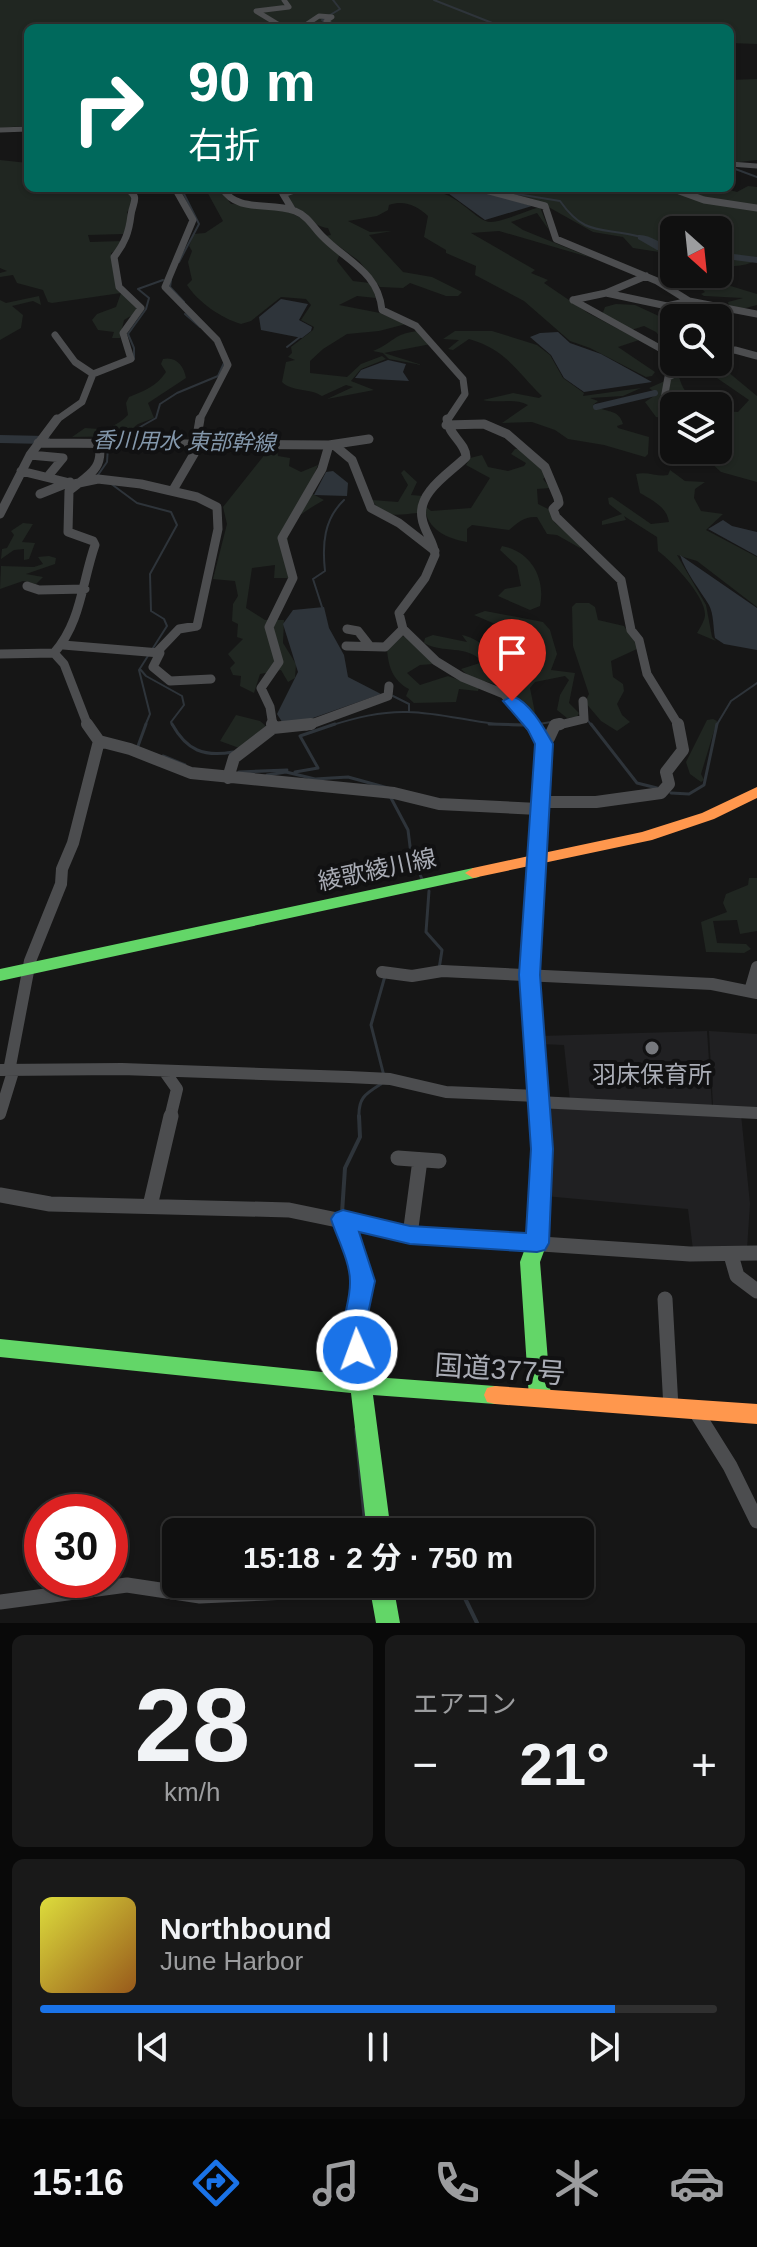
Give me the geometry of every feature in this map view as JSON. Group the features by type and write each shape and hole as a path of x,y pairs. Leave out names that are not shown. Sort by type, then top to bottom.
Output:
{"main road":[{"name":"綾歌綾川線","path":"0,975 535,861 680,826 757,792"},
{"path":"535,861 529,975 542,1149 537,1243 530,1262 540,1398"},
{"name":"国道377号","path":"0,1348 361,1385 757,1414"},
{"path":"361,1385 378,1518"},
{"path":"380,1598 388,1623"}],"street":[{"path":"277,24 256,11 288,7 289,3 284,0"},
{"path":"306,24 313,18 328,15 331,17 326,21 330,24"},
{"path":"0,130 24,129"},
{"path":"734,164 757,166"},
{"path":"0,514 30,455 57,419 82,402 93,374 131,359 123,333 141,311 134,299 119,287 114,257 125,243 131,226 131,213 137,200 132,192"},
{"path":"173,490 197,442 197,425 228,360 217,340 165,287 193,220 177,192"},
{"path":"223,192 234,203 292,210 311,220 325,239 356,262 379,290 382,310 418,329 463,377 464,391 446,425 447,432 466,451 466,457 428,494 421,508 435,559 399,613 403,629 448,669 504,694 536,728 543,741 544,783 535,861"},
{"path":"289,192 283,194 292,210"},
{"path":"493,192 545,206 556,239 646,276 689,301 757,314"},
{"path":"682,192 704,200 757,208"},
{"path":"646,276 606,293 573,300 660,348"},
{"path":"606,293 667,306 689,301"},
{"path":"55,335 75,362 93,374"},
{"path":"732,350 757,356"},
{"path":"99,443 102,459 99,465 73,483 68,497 68,532 93,541 95,545 86,565 85,589 58,649 90,732 99,741 130,749 191,773 391,793 439,804 539,806 661,793 669,784 666,772 683,750 683,740 679,725 647,674 643,648 627,618 621,580 556,517 553,509 559,503 558,498 545,467 510,436 494,428 475,424 446,425"},
{"path":"40,441 332,445 369,439"},
{"path":"332,445 347,452 356,463 358,479 372,509 397,522 416,540 435,551"},
{"path":"273,728 270,707 261,688 280,658 269,627 293,578 282,538 322,469 332,445"},
{"path":"30,455 63,458 49,475"},
{"path":"21,471 73,483"},
{"path":"0,654 58,649 154,651 179,629 197,626 220,516 214,503 173,490 100,478 40,494"},
{"path":"27,586 39,590 85,589"},
{"path":"347,629 358,631 369,645"},
{"path":"346,646 385,647 403,629"},
{"path":"154,651 160,657 153,667 170,681 211,679"},
{"path":"229,775 234,758 273,728 303,727 388,696 389,686"},
{"path":"543,741 549,738 555,725 583,718 583,701"},
{"path":"4,1070 29,968 61,884 62,869 73,843 99,741"},
{"path":"386,973 427,975 442,971 683,984 713,982 754,992 757,967"},
{"path":"4,1070 122,1069 390,1079 446,1092 757,1113"},
{"path":"0,1114 12,1075 4,1070"},
{"path":"150,1206 177,1089 165,1072"},
{"path":"398,1158 439,1161"},
{"path":"410,1235 420,1160"},
{"path":"0,1195 50,1204 289,1210 410,1235 731,1255 757,1253"},
{"path":"343,1219 363,1281 354,1323 361,1385"},
{"path":"731,1255 737,1276 757,1291"},
{"path":"665,1299 671,1408"},
{"path":"694,1409 730,1466 757,1521"},
{"path":"0,1602 127,1585 162,1590"}],"shaded area":[{"path":"0,0 757,0 757,44 734,43 734,24 24,24 24,125 0,128"},
{"path":"757,79 757,160 734,163 734,80"},
{"path":"0,160 24,163 24,192 129,192 134,204 127,212 129,224 123,234 88,235 90,242 122,241 121,248 111,253 114,272 121,291 139,311 124,320 120,338 112,338 114,332 98,330 92,320 97,314 116,307 121,293 52,303 48,302 43,290 17,283 13,275 0,277 0,273 7,271 0,268"},
{"path":"748,186 757,187 757,260 734,266 732,216 660,216 659,252 633,248 623,237 593,232 536,200 507,192 734,192"},
{"path":"207,192 222,192 231,204 270,208 296,216 319,231 347,257 339,256 337,261 353,281 370,283 376,298 357,296 339,305 380,313 406,324 347,334 310,361 310,373 347,377 361,364 382,356 386,359 361,369 351,381 374,390 327,399 353,387 346,385 322,396 282,382 286,362 295,360 288,357 292,353 291,347 314,327 301,320 311,305 306,299 281,297 251,321 241,324 211,309 197,297 187,285 192,280 188,262 192,251 189,246 194,234 205,233 223,221"},
{"path":"296,192 437,192 453,198 480,218 491,222 540,207 549,230 537,213 511,222 523,230 592,258 499,231 471,233 535,270 531,273 548,280 544,283 588,313 639,340 618,347 655,372 646,377 570,341 524,301 475,275 476,266 446,253 446,250 424,237 428,216 414,206 405,203 389,205 388,210 377,216 348,221 370,232 392,231 369,235 403,272 432,277 462,292 458,296 446,296 410,283 403,288 380,287 359,261 325,236 331,235 328,228 311,221 285,196"},
{"path":"446,192 485,192 532,206 485,220"},
{"path":"732,286 757,294 757,305 742,309 732,307 728,302 743,298 704,296 701,294 705,292 703,290 697,289"},
{"path":"39,296 41,305 33,301 12,306 23,315 21,328 0,340 0,300 6,303"},
{"path":"281,299 308,304 299,320 312,327 302,338 261,330 259,317"},
{"path":"635,305 660,317 660,337 644,326 628,331 602,315 605,307"},
{"path":"417,331 431,344 384,353 422,365 389,359 383,353 373,351 409,332"},
{"path":"455,331 492,331 537,345 550,355 563,378 584,393 583,396 641,388 623,396 590,398 598,401 593,405 618,415 623,424 618,428 649,437 648,454 645,457 568,439 555,430 532,422 502,423 528,405 517,401 483,400 513,393 542,396 493,349 469,339 453,350 448,349 459,340 443,339"},
{"path":"558,332 570,343 601,354 652,382 584,392 564,378 551,355 530,337"},
{"path":"163,359 179,363 186,378 148,403 154,418 138,424 123,436 72,437 85,428 108,428 123,420 128,415 126,403 129,397 154,384 166,372 161,364"},
{"path":"388,360 406,364 403,372 409,381 355,378 361,370"},
{"path":"732,375 757,396 757,482 721,472 712,464 732,464 732,412 738,412 749,400 714,376"},
{"path":"681,376 686,392 660,392 660,418 656,417 645,402 657,394 649,388"},
{"path":"515,449 521,449 547,475 543,479 550,488 537,489 538,504 550,510 555,523 583,544 580,548 557,535 547,534 537,517 522,520 509,530 472,525 467,529 467,542 438,531 429,520 425,506 431,511 471,508 490,478 466,465 470,458 482,455 488,467 508,471 526,463 511,454"},
{"path":"277,450 278,456 290,458 289,466 301,472 318,465 307,491 324,500 291,524 288,531 289,578 274,578 275,565 252,568 246,608 265,620 284,620 283,643 296,664 295,678 288,682 281,670 260,674 254,693 240,686 241,676 233,675 230,668 235,663 228,654 243,639 237,637 238,624 232,621 233,604 238,596 235,581 213,579 227,524 223,507 266,453"},
{"path":"404,470 417,482 411,495 423,496 417,513 386,513 372,500 398,502 408,485 401,473"},
{"path":"670,470 685,481 705,482 695,489 694,498 701,511 723,514 706,530 757,557 757,607 697,561 677,555 706,605 712,637 716,641 697,633 705,617 704,607 687,580 658,551 657,537 624,516 626,520 602,525 602,521 622,514 609,504 608,498 612,497 651,524 669,522 662,508 640,493 636,474 668,475"},
{"path":"333,471 348,483 347,496 314,495 326,472"},
{"path":"723,520 732,526 757,532 757,556 708,529"},
{"path":"23,523 33,524 22,542 35,543 29,559 24,560 24,549 14,550 1,559 2,549 7,548 14,535 11,531"},
{"path":"502,546 521,553 534,567 541,585 540,606 530,610 498,596 505,589 521,586 517,566 500,550"},
{"path":"680,555 757,608 757,650 724,644 715,638 709,605"},
{"path":"38,557 56,558 55,564 26,574 43,577 36,584 23,581 0,589 1,566 34,567 43,564"},
{"path":"576,603 589,603 595,607 598,620 624,626 639,648 611,661 613,677 623,684 624,691 617,704 630,722 617,731 601,721 585,702 589,694 573,646 572,607"},
{"path":"324,607 329,628 344,655 348,677 381,694 296,724 284,725 277,714 298,672 283,624 293,610"},
{"path":"485,611 543,622 550,630 557,654 551,670 575,673 569,703 579,713 577,717 567,718 557,710 560,695 569,680 565,676 535,682 530,688 536,718 502,688 472,677 461,669 483,662 476,656 424,643 425,638 433,635 467,642 462,635 498,653 513,652 522,647 519,634 474,615"},
{"path":"402,636 409,638 433,664 420,665 407,673 420,685 448,676 479,687 478,691 459,689 456,702 414,703 406,696 409,689 395,677 389,661 387,649"},
{"path":"236,715 260,721 267,727 242,749 220,741"},
{"path":"707,720 717,721 701,782 690,774 686,762"},
{"path":"749,878 757,878 757,931 740,934 737,920 713,921 717,943 746,944 751,949 744,953 706,952 701,922 727,912 723,903 726,894 748,885"},
{"path":"707,1031 712,1106 570,1101 564,1045 540,1044 540,1036"},
{"path":"709,1031 757,1034 757,1108 713,1106"},
{"path":"544,1105 741,1114 750,1204 747,1249 693,1250 688,1209 545,1196"}],"waterway":[{"path":"326,24 322,20 340,9 333,0"},
{"path":"434,0 495,24"},
{"path":"734,168 757,177"},
{"path":"179,262 199,224 183,192"},
{"path":"505,192 560,201 569,213 587,226 641,237"},
{"path":"641,237 660,248"},
{"path":"732,257 757,260"},
{"path":"134,359 134,348 128,334 146,309 149,298 138,289 163,280"},
{"path":"171,280 170,287 184,302"},
{"path":"185,314 200,327"},
{"path":"287,347 300,337"},
{"path":"126,435 156,418 160,404 177,393 218,376 224,363"},
{"name":"香川用水 東部幹線","path":"596,407 655,393"},
{"name":"香川用水 東部幹線","path":"0,439 46,440"},
{"path":"98,475 107,462 108,447"},
{"path":"110,483 137,503 171,512 177,525 150,574 151,611 164,619 167,626 139,670 150,714 145,726"},
{"path":"322,607 313,579 325,571 328,524 344,500"},
{"path":"140,669 146,676 182,696 184,705 172,724"},
{"path":"717,725 731,701 757,683"},
{"path":"393,696 409,704 409,712"},
{"path":"330,726 398,712 526,725 489,724"},
{"path":"586,718 592,726"},
{"path":"539,724 551,722"},
{"path":"138,746 146,724"},
{"path":"172,724 184,740 197,750 213,754 233,752"},
{"path":"330,726 335,724"},
{"path":"591,724 637,783 657,788"},
{"path":"671,793 689,794 704,785 717,725"},
{"path":"295,772 318,768 300,736 330,726"},
{"path":"163,756 185,765"},
{"path":"239,772 287,770"},
{"path":"267,775 286,772 315,779 348,777 388,788"},
{"path":"391,798 408,830 411,854 422,879"},
{"path":"429,891 426,932 442,950 439,969"},
{"path":"384,1076 371,1025 385,976"},
{"path":"359,1117 364,1097 381,1084"},
{"path":"342,1213 345,1168 360,1137 359,1117"},
{"path":"348,1315 354,1284 353,1271"},
{"path":"356,1429 365,1518"},
{"path":"465,1598 477,1623"}],"traffic: fast":[{"path":"0,975 473,873"},
{"path":"540,1398 530,1262 537,1243 541,1129"},
{"path":"0,1348 361,1385 495,1395"},
{"path":"361,1385 377,1518"},
{"path":"384,1598 388,1623"}],"traffic: slow":[{"path":"473,873 646,836 708,816 757,792"},
{"path":"495,1395 757,1414"}],"traffic: jam":[{"path":"535,861 529,975 541,1129"}],"place":[{"name":"羽床保育所","path":"652,1048"}],"route":[{"path":"357,1350 354,1323 363,1281 343,1219 410,1235 537,1243 542,1149 529,975 538,809 544,783 544,744 536,728 512,701"}]}
